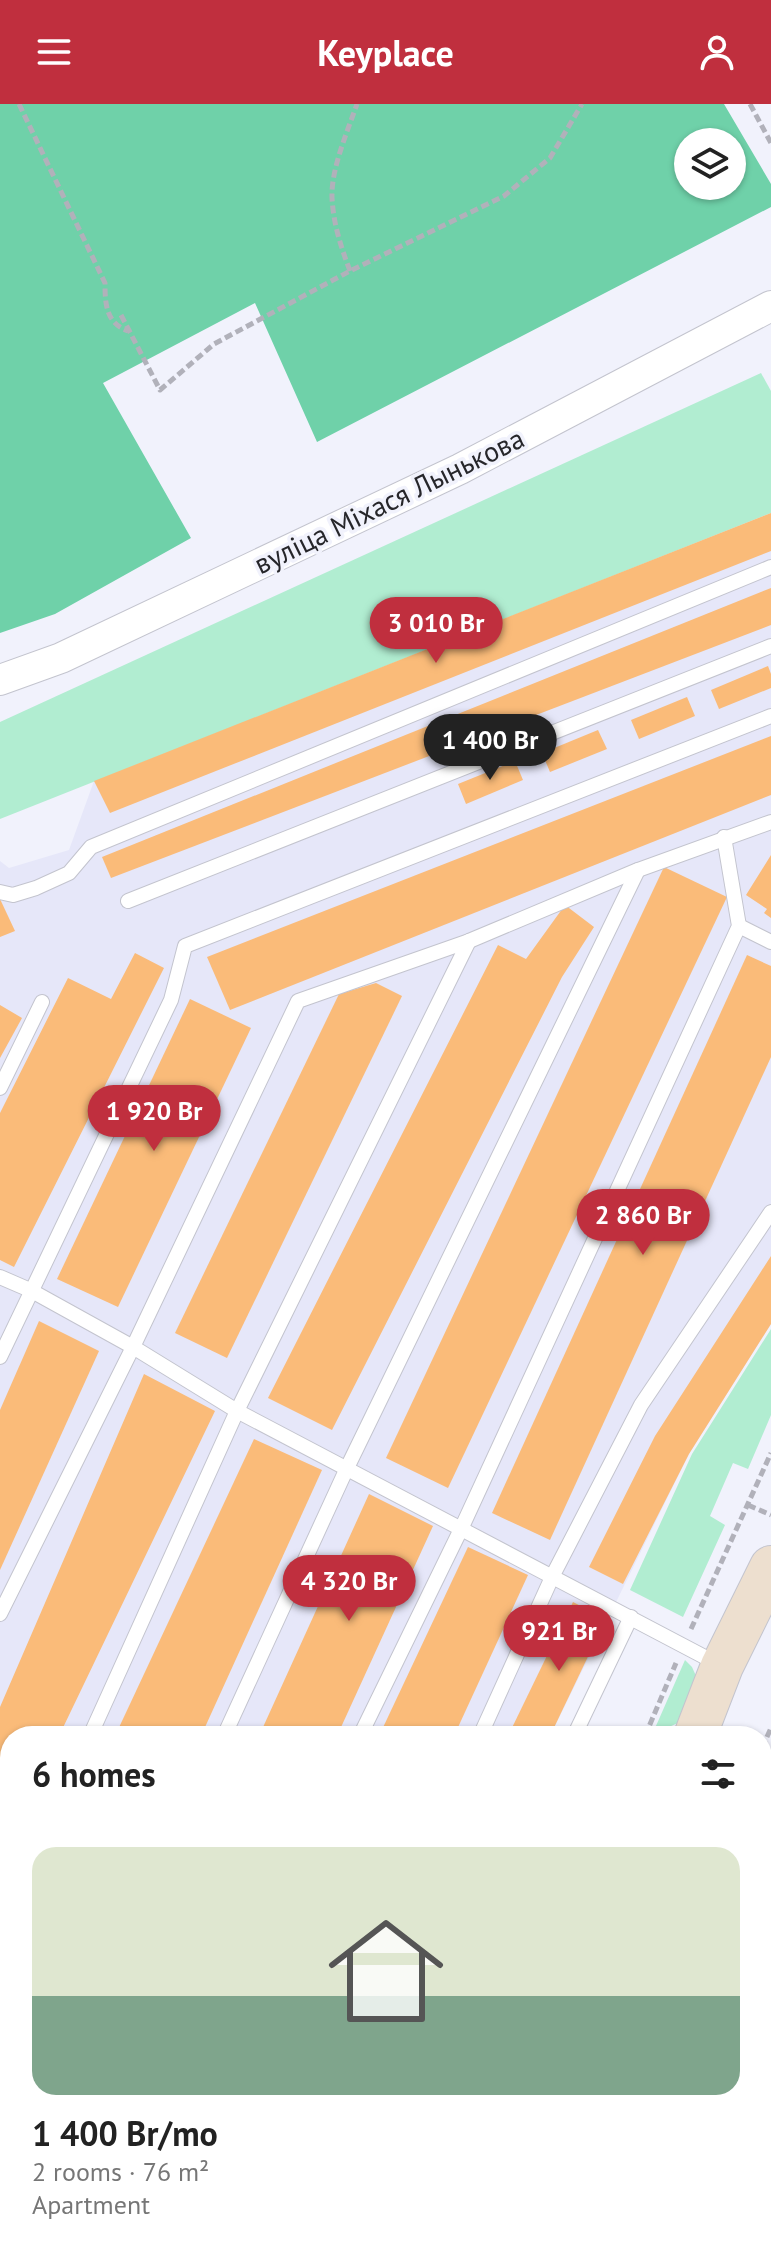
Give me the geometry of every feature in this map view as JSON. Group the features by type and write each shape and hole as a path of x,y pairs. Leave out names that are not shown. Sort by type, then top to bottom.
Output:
{"main road":[{"path":"699,1726 722,1666 771,1567"}],"street":[{"name":"вуліца Міхася Лынькова","path":"0,680 61,658 460,469 771,306"}],"lane":[{"path":"0,892 13,895 36,888 69,873 91,847 771,567"},
{"path":"128,901 771,646"},
{"path":"0,1357 171,1000 185,946 771,716"},
{"path":"0,1614 133,1347 298,1001 469,941 638,870 771,822"},
{"path":"365,1726 462,1527 739,926 724,837"},
{"path":"229,1726 347,1468 638,870"},
{"path":"739,926 771,942"},
{"path":"95,1726 237,1411 469,941"},
{"path":"0,1088 42,1002"},
{"path":"485,1726 553,1575 641,1405 771,1212"},
{"path":"0,1277 30,1290 133,1347 237,1411 722,1666"},
{"path":"579,1726 631,1617"}],"path":[{"path":"19,104 105,283 105,308 116,327 129,332"},
{"path":"350,271 337,235 332,194 357,104"},
{"path":"121,315 160,390 214,344 350,271 504,196 550,158 582,104"},
{"path":"750,104 771,143"},
{"path":"649,1726 771,1453"},
{"path":"748,1505 771,1515"}],"shaded area":[{"path":"771,513 771,1324 689,1454 555,1726 0,1726 0,861 9,868 69,850 94,781"}],"green space":[{"path":"0,104 724,104 738,128 674,128 674,200 746,200 746,141 771,184 771,207 317,442 255,303 103,383 191,538 55,614 0,633"},
{"path":"761,373 771,391 771,513 0,819 0,722"},
{"path":"771,1329 771,1415 748,1469 733,1463 710,1516 725,1525 683,1617 630,1590 692,1454"},
{"path":"685,1660 696,1676 682,1721 671,1726 656,1726"}],"building":[{"path":"771,513 771,551 110,813 94,781"},
{"path":"771,588 771,625 111,878 102,857"},
{"path":"768,666 771,688 719,709 711,690"},
{"path":"687,697 695,716 639,739 631,720"},
{"path":"598,730 607,749 550,772 542,753"},
{"path":"771,736 771,795 230,1010 207,957"},
{"path":"515,761 523,780 466,804 458,784"},
{"path":"771,855 771,918 764,913 767,909 746,895"},
{"path":"664,867 727,897 448,1488 386,1458"},
{"path":"0,899 15,931 0,937"},
{"path":"565,905 594,927 562,977 332,1430 268,1398 498,945 526,959"},
{"path":"135,953 164,968 14,1267 0,1260 0,1113 68,978 111,999"},
{"path":"747,955 771,966 771,1057 550,1540 492,1513"},
{"path":"376,983 402,996 227,1358 175,1333 339,994"},
{"path":"190,999 251,1028 118,1307 57,1279"},
{"path":"0,1005 22,1018 0,1058"},
{"path":"771,1256 771,1324 689,1454 623,1584 589,1567 655,1436"},
{"path":"39,1321 99,1351 0,1570 0,1410"},
{"path":"144,1374 215,1411 64,1726 0,1726 0,1707"},
{"path":"254,1439 322,1470 206,1726 120,1726"},
{"path":"369,1494 433,1526 342,1726 264,1726"},
{"path":"468,1547 528,1575 459,1726 384,1726"},
{"path":"573,1602 606,1619 555,1726 513,1726"}]}
